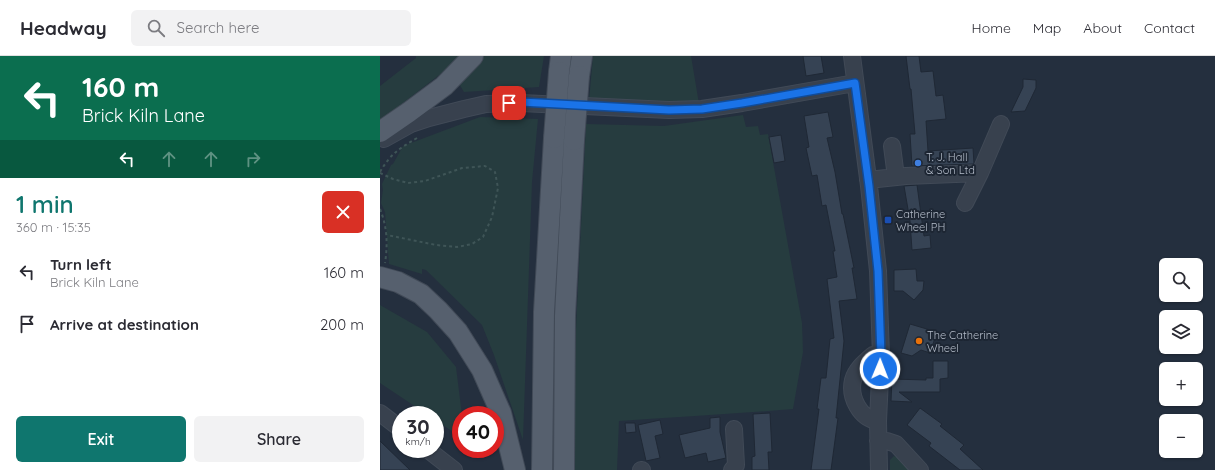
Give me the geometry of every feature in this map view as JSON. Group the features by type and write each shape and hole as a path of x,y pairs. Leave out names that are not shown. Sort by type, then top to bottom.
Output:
{"main road":[{"path":"380,132 444,86 473,56"},
{"path":"564,470 565,316 574,140 582,56"},
{"path":"542,470 544,312 554,138 560,64"},
{"path":"382,278 398,282 421,294 458,332 482,370 501,413 515,470"}],"street":[{"path":"852,56 878,271 881,356 878,421 879,470"},
{"path":"380,142 411,124 486,104 521,102 669,110 702,109 855,83"},
{"path":"965,203 980,173 1001,124"},
{"path":"892,146 896,177"},
{"path":"868,180 896,177 980,173"},
{"path":"878,421 868,418 858,409 853,390 853,380 858,370 873,356 881,356"},
{"path":"380,413 392,422"},
{"path":"732,470 736,465 734,429"},
{"path":"878,441 887,441 896,444 920,470"},
{"path":"439,458 454,470"}],"path":[{"path":"387,235 436,245 457,246 472,244 483,237 492,217 498,188 495,172 485,166 462,168 425,181 408,183 393,179 380,172 387,160 398,149 420,136"},
{"path":"380,209 387,235 387,251 382,278"}],"green space":[{"path":"416,56 461,56 452,65 380,121 380,86 416,58"},
{"path":"480,56 544,56 539,87 464,92 458,82"},
{"path":"593,56 691,56 699,104 589,101"},
{"path":"743,115 746,127 758,126 760,135 768,134 802,323 803,352 793,409 619,421 617,470 574,470 574,369 586,124 664,126"},
{"path":"480,117 538,119 532,182 523,440 494,355 482,325 426,270 422,269 422,274 389,264 385,212 381,203 383,190 382,184 391,165 403,146"},
{"path":"380,305 427,332 456,367 461,406 452,406 452,431 444,426 444,406 414,406 380,383"},
{"path":"894,456 901,460 910,470 890,470 890,460"}],"building":[{"path":"803,56 821,56 824,73 806,76"},
{"path":"906,56 919,56 921,72 933,71 936,96 943,95 946,119 926,121 928,151 973,148 974,164 912,166 910,134 915,134"},
{"path":"1023,79 1036,80 1036,88 1025,111 1011,112 1023,87"},
{"path":"828,112 833,137 827,138 854,268 852,268 857,299 839,301 844,341 836,418 838,418 831,470 811,470 819,409 817,409 821,378 826,378 830,339 834,338 827,279 837,277 833,251 835,251 826,205 822,206 817,175 812,176 806,148 809,147 804,116"},
{"path":"781,135 785,161 774,163 769,137"},
{"path":"917,185 924,236 930,235 931,248 912,250 910,221 904,186"},
{"path":"916,269 917,281 924,281 923,290 914,300 903,291 894,291 894,270"},
{"name":"The Catherine Wheel","path":"910,324 937,332 930,353 921,350 912,356 901,353"},
{"path":"933,361 948,361 948,378 940,379 940,392 899,392 912,402 891,401 892,379 926,380 926,378 933,378"},
{"path":"920,408 942,424 940,426 964,445 960,449 983,470 960,470 929,446 931,443 907,425"},
{"path":"770,413 772,452 768,452 769,470 752,470 752,457 755,456 753,414"},
{"path":"720,417 720,432 726,458 708,462 706,453 685,458 679,435 710,428 710,418"},
{"path":"660,420 663,434 655,436 660,458 646,461 638,425"},
{"path":"625,423 635,423 636,432 626,433"},
{"path":"380,441 392,453 392,458 398,458 410,470 380,470"}],"place":[{"name":"T. J. Hall & Son Ltd","path":"918,163"},
{"name":"Catherine Wheel PH","path":"888,220"},
{"name":"The Catherine Wheel","path":"919,341"}],"route":[{"path":"509,103 521,102 669,110 702,109 855,83 869,186 878,271 881,356 880,369"}]}
